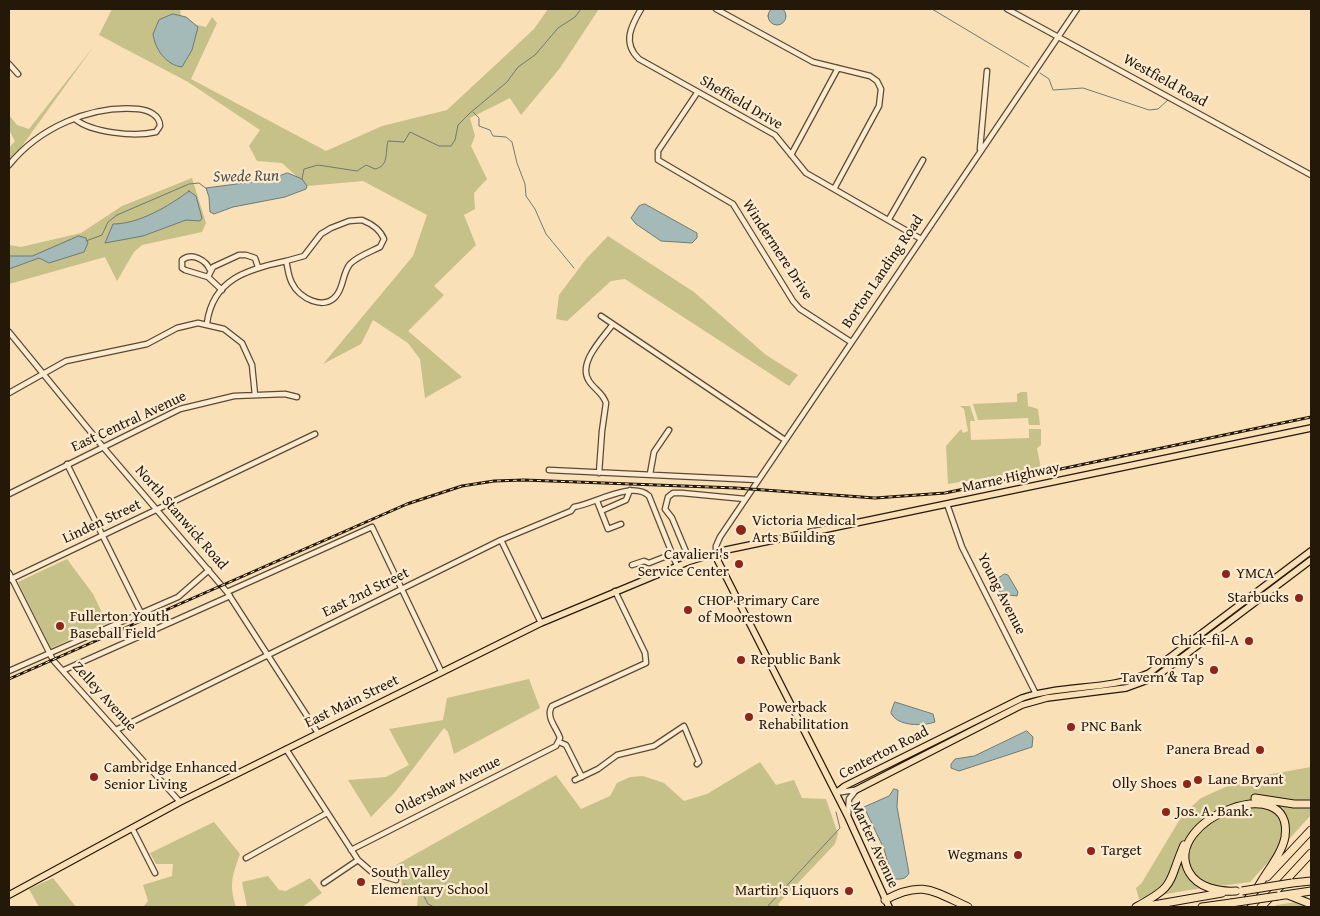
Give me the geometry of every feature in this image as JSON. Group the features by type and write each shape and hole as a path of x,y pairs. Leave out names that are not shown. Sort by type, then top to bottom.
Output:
{"highway":[{"path":"1137,907 1165,890 1171,881 1188,836 1199,824 1218,810 1252,798 1294,804 1311,804"},
{"path":"1239,891 1209,888 1195,879 1186,867 1186,851 1193,836 1206,823 1233,807 1252,803 1260,803 1274,809 1284,822 1285,830 1282,845 1258,888"},
{"path":"1241,907 1311,830"},
{"path":"1261,907 1311,852"},
{"path":"1137,907 1311,881"},
{"path":"887,904 911,889 924,888 968,907"},
{"path":"1202,907 1311,892"},
{"path":"1288,894 1311,904"}],"main road":[{"name":"Marne Highway","path":"716,552 1311,428"},
{"name":"Centerton Road","path":"836,793 845,786 1012,702 1036,694 1118,683 1149,673 1311,551"},
{"name":"East Main Street","path":"9,895 180,802 441,671 541,623 615,591 716,552"},
{"name":"Marter Avenue","path":"716,552 718,561 848,817 887,904"},
{"name":"Centerton Road","path":"856,790 1022,705 1047,698 1126,688 1156,677 1311,560"}],"street":[{"name":"Sheffield Drive","path":"641,9 630,30 629,43 632,51 639,59 775,135 803,171 921,239"},
{"path":"716,9 813,62 870,76 878,83 882,95 877,109 834,189"},
{"name":"Westfield Road","path":"1007,9 1311,175"},
{"name":"Borton Landing Road","path":"716,552 720,536 1077,9"},
{"path":"9,64 18,74"},
{"path":"791,155 838,68"},
{"path":"980,151 987,71"},
{"name":"Windermere Drive","path":"697,93 661,146 657,157 661,163 733,204 793,301 800,309 851,342"},
{"path":"9,165 28,145 75,119 101,110 147,110 157,117 160,126 156,132 131,135 87,125 75,119"},
{"path":"889,219 923,160"},
{"path":"207,323 209,310 222,290 238,275 258,267 304,256 326,231 349,221 362,220 369,223 382,234 384,239 380,247 351,263 343,276 337,295 325,302 313,301 296,290 290,278 286,261"},
{"path":"210,270 243,254 256,258 258,267"},
{"path":"208,277 210,270 208,264 202,259 189,257 182,260 182,268 208,277 222,290"},
{"path":"601,316 784,440"},
{"path":"9,392 66,361 147,344 177,328 189,324 207,323 224,328 242,343 252,365 255,395"},
{"path":"599,473 606,403 589,382 585,370 588,361 613,324"},
{"name":"North Stanwick Road","path":"9,332 103,447 229,594 318,732"},
{"name":"East Central Avenue","path":"9,494 180,409 220,398 285,394 297,397"},
{"path":"650,474 654,452 669,430"},
{"name":"Linden Street","path":"10,580 315,434"},
{"path":"68,464 141,613"},
{"path":"549,470 758,480"},
{"path":"601,512 626,500 630,490 643,492 649,496 677,566"},
{"name":"East 2nd Street","path":"116,730 502,540 571,511 574,507 630,490"},
{"path":"690,561 672,518 665,509 664,504 668,497 673,493 682,492 745,499"},
{"path":"596,501 608,529 621,524"},
{"name":"Young Avenue","path":"948,504 962,547 1036,694"},
{"path":"64,670 372,528 441,671"},
{"path":"502,540 541,623"},
{"path":"632,565 644,561 650,563 672,554"},
{"path":"9,670 178,597 209,570"},
{"name":"Zelley Avenue","path":"9,573 10,580 49,653 180,802"},
{"path":"582,777 567,746 558,743 559,735 550,716 550,708 646,663 645,653 615,591"},
{"path":"576,780 598,769 617,755 654,746 684,726 699,762 697,764"},
{"name":"Oldershaw Avenue","path":"351,850 558,743"},
{"path":"286,749 358,860 373,873 396,880"},
{"path":"848,817 849,799 856,790"},
{"name":"Centerton Road","path":"836,793 856,790"},
{"path":"246,858 327,813"},
{"path":"132,828 155,873"},
{"path":"324,883 358,860"}],"shaded area":[{"path":"112,9 180,9 181,17 193,24 206,27 212,17 217,23 191,79 326,151 382,126 447,110 534,29 548,9 599,9 560,68 521,115 510,98 470,118 475,136 471,146 487,179 474,193 475,209 464,215 476,245 434,286 444,295 408,331 462,377 425,398 420,359 408,343 373,320 361,344 323,364 413,256 427,215 363,181 307,186 282,163 257,161 249,146 260,130 188,82 99,35"},
{"path":"94,46 9,164 9,148 15,141 9,130 9,115 17,125 29,129"},
{"path":"192,178 206,223 202,232 142,245 134,252 117,281 105,257 9,284 9,245 21,247 81,233 122,206"},
{"path":"608,236 694,292 766,355 798,375 789,386 625,279 611,281 567,321 556,319 559,295 586,259"},
{"path":"1027,392 1028,406 1038,409 1040,425 1029,425 1028,418 978,420 973,404 1017,402 1017,394"},
{"path":"960,406 970,406 975,421 970,421 971,440 1029,438 1029,429 1041,429 1041,445 1037,448 1041,469 948,484 946,446 961,429 963,433 968,431 964,409"},
{"path":"67,559 93,594 107,623 51,648 18,582"},
{"path":"529,679 540,708 454,754 448,732 444,728 396,791 371,817 348,780 386,777 409,765 389,729 443,720 447,698"},
{"path":"760,762 776,785 794,780 802,798 826,799 838,834 835,844 778,904 780,907 417,907 418,895 402,890 401,876 387,870 556,775 581,809 610,796 617,783 630,777 643,776 664,783 684,801 707,794"},
{"path":"1311,767 1311,815 1250,882 1139,899 1136,888 1141,884 1180,819 1201,798 1254,774 1254,776 1260,776"},
{"path":"214,822 240,854 232,880 236,907 143,907 148,901 143,885 172,876 173,864 156,864 150,853"},
{"path":"268,876 279,890 286,891 310,878 322,893 302,907 247,907 242,882"},
{"path":"53,878 76,907 39,907 29,889"},
{"path":"1311,900 1311,907 1275,907 1276,905"}],"water":[{"path":"773,7 781,7 786,12 784,23 773,25 768,20 768,12"},
{"path":"173,14 186,17 198,27 192,50 182,67 166,60 154,40 153,34 159,20"},
{"path":"288,173 302,179 307,186 306,189 285,197 233,207 214,214 210,212 206,188 267,180"},
{"path":"189,191 196,196 202,218 200,221 186,220 143,236 105,243 113,224 143,218"},
{"path":"645,204 697,233 697,238 692,243 661,241 636,224 631,218 639,206"},
{"path":"79,236 86,238 88,243 84,252 49,263 39,258 9,269 9,256 32,256"},
{"path":"1005,574 1008,575 1018,592 1017,596 1002,594 995,586 997,579"},
{"path":"895,702 933,714 935,722 918,725 899,721 891,713"},
{"path":"1027,731 1033,737 1032,747 959,771 951,768 951,764 955,759 974,756"},
{"path":"894,789 898,790 897,807 909,873 906,877 899,879 892,878 884,849 864,807 889,796"}],"waterway":[{"name":"Swede Run","path":"302,179 304,169 318,165 357,171 366,165 375,169 383,165 386,158 388,141 404,142 410,132 439,146 451,146 455,140 458,125 507,82 518,67 535,55 558,28 575,17 581,9"},
{"path":"932,9 1029,67"},
{"path":"1040,73 1049,79 1053,90 1083,88 1149,110 1158,109 1168,100"},
{"path":"473,112 479,118 479,126 490,130 493,136 506,137 512,142 525,184 526,196 535,209 546,234 574,268"},
{"name":"Swede Run","path":"86,241 102,235 108,222 117,215 189,184 199,183 207,189"},
{"path":"767,907 840,828 836,812"},
{"path":"404,884 423,894 428,904 434,907"}],"railway":[{"path":"9,679 407,504 462,486 494,481 524,480 736,488 875,498 945,493 1311,417"}],"place":[{"name":"Victoria Medical Arts Building","path":"741,530"},
{"name":"Cavalieri's Service Center","path":"739,564"},
{"name":"YMCA","path":"1226,574"},
{"name":"Starbucks","path":"1299,598"},
{"name":"CHOP Primary Care of Moorestown","path":"688,610"},
{"name":"Fullerton Youth Baseball Field","path":"60,626"},
{"name":"Chick-fil-A","path":"1249,641"},
{"name":"Republic Bank","path":"741,660"},
{"name":"Tommy's Tavern & Tap","path":"1214,670"},
{"name":"Powerback Rehabilitation","path":"749,717"},
{"name":"PNC Bank","path":"1071,727"},
{"name":"Panera Bread","path":"1260,750"},
{"name":"Cambridge Enhanced Senior Living","path":"94,777"},
{"name":"Lane Bryant","path":"1198,780"},
{"name":"Olly Shoes","path":"1187,784"},
{"name":"Jos. A. Bank.","path":"1166,812"},
{"name":"Target","path":"1091,851"},
{"name":"Wegmans","path":"1018,855"},
{"name":"South Valley Elementary School","path":"361,882"},
{"name":"Martin's Liquors","path":"849,891"}]}
